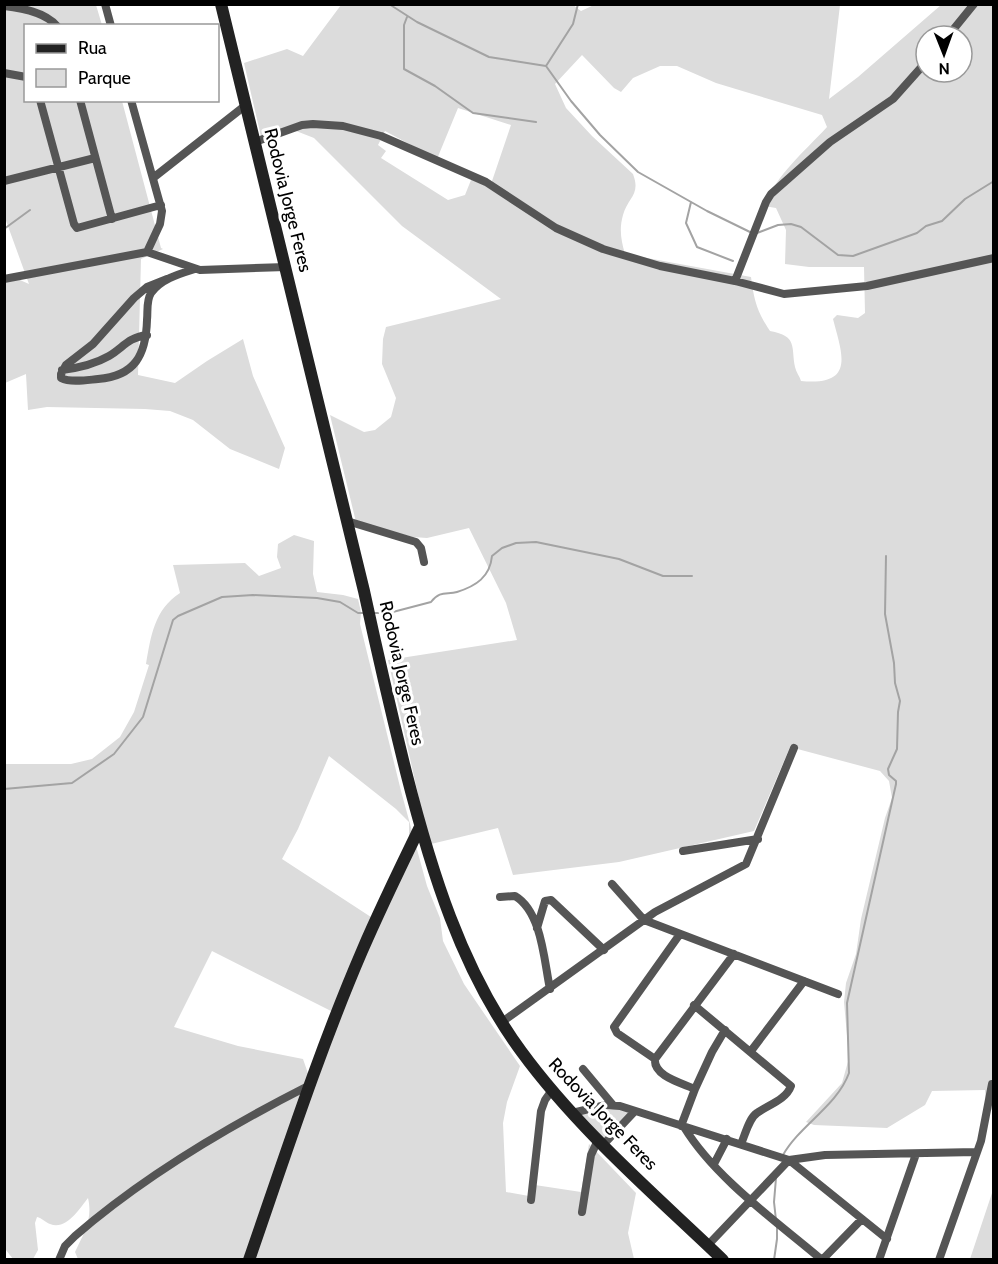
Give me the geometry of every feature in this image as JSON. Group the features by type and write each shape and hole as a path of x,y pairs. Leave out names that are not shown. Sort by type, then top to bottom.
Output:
{"main road":[{"name":"Rodovia Jorge Feres","path":"221,4 347,521 385,688 420,827 434,875 451,920 475,973 519,1049 572,1113 723,1260"},
{"path":"249,1260 311,1085 362,952 420,827"}],"street":[{"path":"105,4 110,24"},
{"path":"958,24 974,4"},
{"path":"4,6 42,15 54,24"},
{"path":"4,73 24,77"},
{"path":"735,281 771,194 830,142 893,99 914,75"},
{"path":"41,102 77,228 161,205"},
{"path":"81,102 112,219"},
{"path":"132,102 161,205 162,220 147,252"},
{"path":"153,178 246,105"},
{"path":"255,142 302,125 313,124 335,124 381,136 486,182 556,228 590,244 660,266 735,281 776,293 791,294 880,284 993,258"},
{"path":"4,181 95,158"},
{"path":"4,279 147,252 195,269 210,271 286,267"},
{"path":"167,279 156,287 150,296 147,335 138,360 123,374 108,378 67,381 61,378 62,370 101,336 134,298 147,287 167,279 195,269"},
{"path":"62,370 96,362 112,355 129,340 147,335"},
{"path":"347,521 416,542 421,548 424,562"},
{"path":"502,1022 670,903 743,867 758,839 794,748"},
{"path":"683,851 758,839"},
{"path":"612,884 644,920 838,994"},
{"path":"500,897 515,896 533,915 550,989"},
{"path":"537,928 545,901 549,900 603,950"},
{"path":"655,1059 617,1032 614,1025 680,934"},
{"path":"695,1089 658,1072 654,1066 655,1059 734,954"},
{"path":"751,1051 804,981"},
{"path":"694,1005 791,1086 787,1093 756,1114 741,1144"},
{"path":"683,1126 695,1089 725,1030"},
{"path":"583,1069 613,1105"},
{"path":"939,1260 986,1123 992,1084"},
{"path":"59,1260 65,1246 75,1236 145,1182 260,1111 311,1085"},
{"path":"531,1200 541,1111 552,1090"},
{"path":"572,1113 613,1105 728,1139 789,1160 887,1239"},
{"path":"582,1212 591,1155 601,1142 635,1111"},
{"path":"683,1126 694,1143 750,1200 822,1260 862,1219"},
{"path":"714,1164 728,1139"},
{"path":"708,1245 789,1160 825,1155 976,1152"},
{"path":"879,1260 916,1154"}],"green space":[{"path":"572,4 581,11 596,4 840,5 829,99 914,28 914,84 974,84 974,24 919,24 941,5 993,5 993,1110 986,1109 985,1090 932,1091 925,1105 887,1128 814,1125 806,1122 842,1083 849,1058 844,1002 846,983 856,954 861,919 885,818 892,798 889,781 880,771 790,747 754,831 619,862 513,875 498,828 431,844 388,660 517,640 506,603 469,528 427,538 413,537 356,522 330,415 364,432 375,430 391,417 396,398 382,364 386,327 501,299 402,226 314,138 291,129 262,141 244,63 287,49 303,56 341,5","holes":["582,55 614,88 621,92 633,78 660,66 677,66 716,83 822,115 827,127 776,184 764,206 776,208 786,230 785,264 809,267 864,267 865,313 858,318 837,315 833,319 840,344 841,365 838,373 819,381 801,381 796,369 792,343 785,336 770,331 759,312 751,277 625,254 621,225 625,209 636,187 633,174 566,108 555,84","458,108 511,125 491,184 473,175 465,195 448,200 381,158 386,151 378,145 385,131 437,159"]},
{"path":"5,5 96,5 102,24 24,24 24,102 122,102 163,249 141,259 138,375 175,383 243,339 253,376 285,448 279,469 230,449 193,420 170,411 47,407 28,410 26,374 5,383 5,278 13,277 29,284 5,218"},
{"path":"294,535 314,541 313,574 317,592 358,599 361,612 360,624 401,791 427,886 440,918 443,941 464,984 520,1066 507,1102 503,1123 506,1192 529,1196 535,1185 581,1192 589,1144 636,1193 628,1233 634,1259 78,1259 75,1252 88,1219 88,1198 72,1217 62,1224 50,1224 37,1217 35,1223 38,1250 33,1259 13,1259 6,1250 4,764 71,764 92,759 120,737 134,712 149,665 146,664 155,624 164,607 180,593 173,565 245,563 259,576 281,568 277,557 278,544","holes":["329,756 409,822 409,850 374,919 282,859 298,829","212,951 339,1015 311,1082 303,1059 238,1046 174,1027"]},
{"path":"619,1108 631,1112 603,1141 576,1115"},
{"path":"993,1190 993,1259 970,1259"}],"waterway":[{"path":"389,4 417,22 489,57 546,66 571,101 600,135 638,172 707,211 752,233"},
{"path":"546,66 573,24 578,4"},
{"path":"407,17 404,25 404,69 435,86 473,113 536,122"},
{"path":"757,233 778,225 791,224 801,227 838,255 853,256 917,233 926,226 942,221 965,199 994,181"},
{"path":"691,202 686,223 697,247 733,261"},
{"path":"4,229 30,210"},
{"path":"375,613 389,613 431,602 441,594 457,592 470,587 485,575 492,556 502,548 516,543 536,542 619,559 663,576 692,576"},
{"path":"783,1155 790,1144 836,1096 849,1073 847,1003 896,784 896,781 889,775 888,769 897,749 900,701 895,683 894,663 885,614 886,556"},
{"path":"4,789 72,783 114,754 143,717 173,620 178,616 222,597 253,595 317,598 340,602 358,613 366,613"},
{"path":"776,1178 774,1202 776,1220"},
{"path":"774,1260 777,1225"}]}
